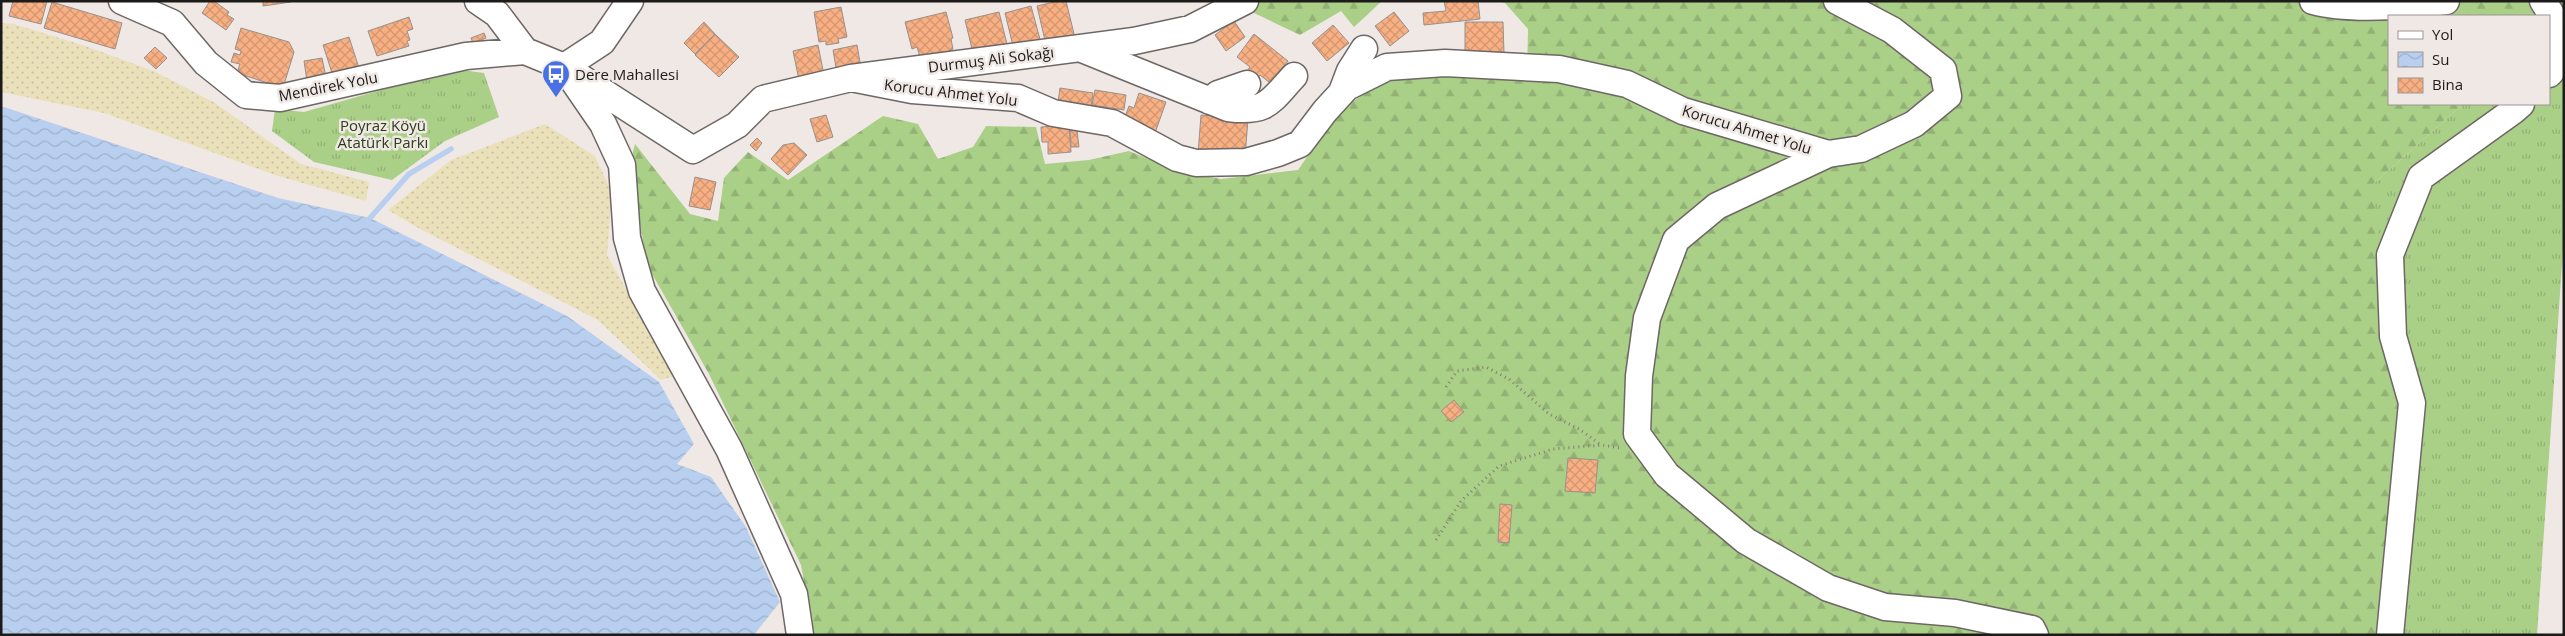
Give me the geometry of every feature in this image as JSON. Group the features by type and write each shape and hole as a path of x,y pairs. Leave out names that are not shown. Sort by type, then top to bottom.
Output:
{"street":[{"name":"Mendirek Yolu","path":"122,1 172,23 206,63 246,95 280,98 466,56 525,51 564,67"},
{"path":"478,1 497,14 525,51"},
{"path":"630,1 602,42 564,67 603,124 622,165 627,238 642,291 729,449 794,594 800,635"},
{"name":"Durmuş Ali Sokağı","path":"564,67 693,150 736,125 763,99 852,78 1134,41 1190,29 1245,1"},
{"path":"1828,154 1861,149 1914,124 1948,96 1944,70 1892,30 1837,1"},
{"path":"2313,1 2330,6 2424,4 2446,1"},
{"path":"1079,48 1228,108 1250,111 1265,107 1294,76"},
{"path":"1342,92 1350,71 1364,49"},
{"path":"2550,56 2550,73"},
{"name":"Korucu Ahmet Yolu","path":"852,78 912,90 978,93 1018,98 1053,113 1112,123 1177,158 1196,163 1246,162 1278,153 1300,144 1346,87 1388,66 1445,63 1559,69 1627,84 1684,111 1828,154"},
{"path":"1210,101 1218,94 1247,84"},
{"path":"2390,635 2412,403 2392,336 2390,255 2421,177 2519,105"},
{"name":"Korucu Ahmet Yolu","path":"1828,154 1717,206 1676,240 1647,318 1640,376 1637,434 1667,475 1746,541 1828,588 1885,607 1955,613 2032,629 2035,635"}],"path":[{"path":"1436,540 1461,501 1499,466 1553,449 1602,445 1580,429 1549,414 1509,378 1486,367 1457,370 1446,387"}],"green space":[{"path":"1229,1 1382,1 1354,27 1341,11 1300,35"},
{"path":"1498,1 2551,1 2549,15 2388,15 2388,105 2462,105 2372,185 2402,410 2380,635 814,635 801,565 709,374 647,265 633,181 631,160 635,144 690,214 718,221 724,178 748,152 788,180 883,116 918,124 938,159 973,147 986,126 1036,127 1045,164 1089,160 1129,151 1178,171 1221,179 1298,170 1338,112 1380,83 1415,71 1527,76 1528,29 1505,3"},
{"path":"2551,1 2564,1 2564,234 2537,635 2380,635 2372,185 2462,105 2550,105 2549,15"},
{"name":"Poyraz Köyü Atatürk Parkı","path":"454,69 484,73 499,117 445,141 392,180 314,162 272,131 275,109 304,112"}],"sand":[{"path":"1,23 14,24 85,46 154,71 215,103 301,164 369,182 366,201 278,176 104,113 1,92"},
{"path":"545,124 595,156 612,193 607,255 631,298 660,329 680,374 661,380 598,320 420,229 388,210 451,160"}],"water":[{"path":"1,106 278,198 370,218 567,316 659,382 694,444 677,464 711,477 746,527 780,602 754,635 1,635"}],"building":[{"path":"13,1 47,1 41,24 9,16"},
{"path":"210,1 214,1 229,12 227,15 234,19 226,30 202,13"},
{"path":"263,1 291,1 291,2 263,6"},
{"path":"1066,1 1076,42 1047,49 1037,6"},
{"path":"1444,1 1478,1 1480,19 1424,25 1423,13 1446,11"},
{"path":"52,2 122,23 115,49 44,28"},
{"path":"1031,6 1041,43 1014,50 1005,13"},
{"path":"841,7 847,37 838,39 839,43 826,45 826,41 819,42 814,12"},
{"path":"946,12 953,38 951,39 953,49 950,50 952,58 920,57 917,47 912,49 905,22"},
{"path":"999,12 1007,44 973,53 965,20"},
{"path":"1394,12 1409,31 1390,46 1375,26"},
{"path":"409,17 413,29 407,31 410,40 407,41 409,46 377,56 368,31"},
{"path":"1234,21 1245,37 1226,51 1215,35"},
{"path":"704,22 715,34 695,54 684,43"},
{"path":"1465,22 1503,22 1504,54 1465,55"},
{"path":"1333,25 1349,43 1327,61 1312,43"},
{"path":"241,28 289,42 294,52 283,88 237,73 240,64 231,62 234,53 240,55 241,51 235,49"},
{"path":"484,33 486,38 473,43 471,38"},
{"path":"715,34 739,57 719,77 695,55"},
{"path":"1254,34 1288,61 1270,83 1260,75 1256,80 1246,72 1250,67 1237,57"},
{"path":"349,37 359,68 333,76 323,45"},
{"path":"818,45 824,75 799,80 793,51"},
{"path":"857,45 861,68 837,73 833,50"},
{"path":"155,47 167,58 156,69 144,58"},
{"path":"322,58 326,77 307,81 304,61"},
{"path":"1060,88 1093,93 1090,115 1057,110"},
{"path":"1095,90 1126,95 1124,110 1092,105"},
{"path":"1139,93 1166,102 1155,133 1123,122 1129,106 1134,108"},
{"path":"826,115 833,137 817,142 810,119"},
{"path":"1201,115 1248,119 1245,158 1198,154"},
{"path":"1069,125 1071,152 1048,154 1048,142 1042,142 1041,127"},
{"path":"1077,130 1079,147 1071,147 1070,131"},
{"path":"757,138 762,143 756,151 750,145"},
{"path":"794,143 807,155 788,175 771,159 783,145"},
{"path":"695,177 716,182 710,210 689,206"},
{"path":"1454,400 1464,412 1451,422 1441,411"},
{"path":"1568,458 1598,460 1595,493 1565,491"},
{"path":"1500,504 1512,505 1509,543 1498,542"}],"waterway":[{"path":"370,218 409,174 451,149"}],"place":[{"name":"Dere Mahallesi","path":"556,98"}]}
